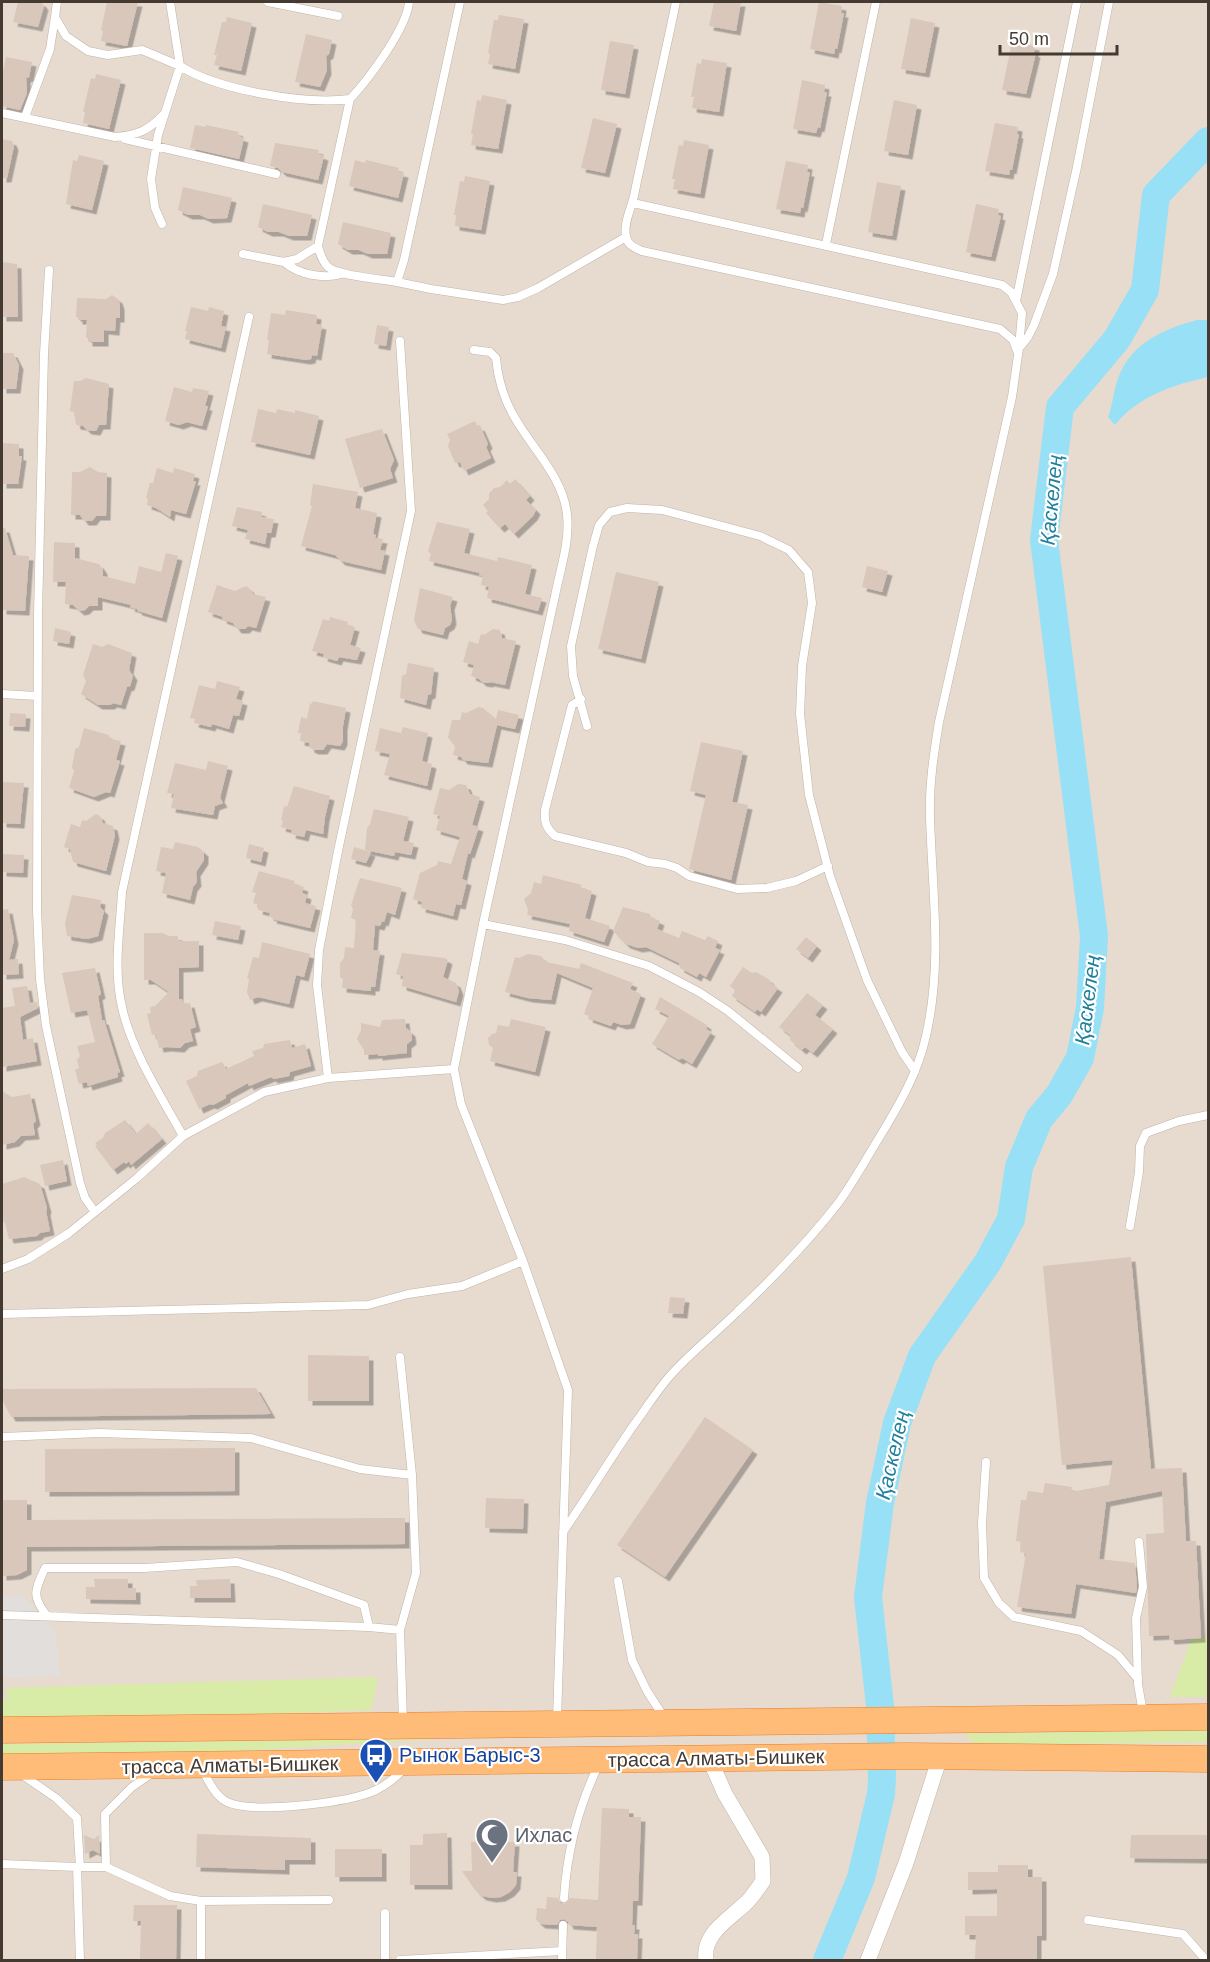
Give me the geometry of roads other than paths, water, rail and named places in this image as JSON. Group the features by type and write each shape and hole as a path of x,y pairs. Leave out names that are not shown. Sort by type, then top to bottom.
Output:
{"highway":[{"name":"трасса Алматы-Бишкек","path":"2,1730 1209,1717"},
{"path":"600,1724 601,1759"},
{"name":"трасса Алматы-Бишкек","path":"7,1768 906,1756 1209,1759"}],"street":[{"path":"868,1960 906,1863 940,1757"},
{"path":"706,1960 707,1942 724,1921 749,1900 763,1881 762,1857 725,1794 710,1760"}],"lane":[{"path":"25,117 50,49 57,2"},
{"path":"162,224 151,179 156,146 180,66 170,2"},
{"path":"269,2 338,16"},
{"path":"409,2 402,22 385,53 363,85 350,99 318,246 321,258 329,269 343,274 503,300 538,288 626,237"},
{"path":"397,282 404,260 460,2"},
{"path":"676,2 626,227 626,237 633,247 642,251 1000,329 1013,340 1019,351"},
{"path":"826,244 876,2"},
{"path":"1016,300 1077,2"},
{"path":"1019,351 1034,325 1053,274 1077,167 1109,2"},
{"path":"55,17 66,36 88,51 108,56 142,50 180,66 192,74 235,87 300,99 333,101 350,99"},
{"path":"2,113 276,174"},
{"path":"115,137 134,136 153,126 165,113"},
{"path":"563,1533 668,1378 693,1351 736,1314 771,1278 839,1202 902,1100 915,1071 926,1037 934,994 935,894 930,814 932,769 939,722 1012,397 1022,313 1011,292 1002,285 633,202"},
{"path":"243,254 284,262 297,259 318,246"},
{"path":"284,262 291,269 311,274 331,277 343,274"},
{"path":"49,270 43,397 37,696 37,910 40,979 46,1026 80,1184 85,1198 95,1212"},
{"path":"183,1136 147,1069 122,1007 118,972 122,892 249,316"},
{"path":"328,1078 317,985 319,950 411,511 400,341"},
{"path":"474,350 490,352 496,358 498,376 504,395 517,422 546,465 560,491 567,514 566,543 483,924 454,1069 461,1104 523,1261 568,1390 556,1724"},
{"path":"587,726 573,676 571,646 599,525 610,512 627,508 662,510 760,536 789,550 808,572 812,603 802,666 800,714 809,795 828,866 867,980 902,1052 915,1071"},
{"path":"2,694 37,696"},
{"path":"581,699 572,705 546,802 544,821 547,830 555,836 626,853 648,862 665,864 689,876 737,889 767,888 796,880 828,866"},
{"path":"483,924 565,940 649,966 699,992 728,1011 798,1068"},
{"path":"2,1269 46,1249 69,1233 137,1178 183,1136 264,1092 328,1078 454,1069"},
{"path":"1130,1226 1139,1172 1140,1146 1146,1133 1179,1121 1209,1115"},
{"path":"2,1314 368,1305 408,1294 462,1286 523,1261"},
{"path":"400,1357 412,1474 416,1573 400,1630 404,1726"},
{"path":"2,1437 99,1433 251,1438 360,1469 412,1474"},
{"path":"986,1462 982,1522 984,1578 999,1603 1014,1617 1081,1631 1118,1655 1138,1679"},
{"path":"1139,1542 1143,1587 1136,1618 1138,1679 1143,1717"},
{"path":"47,1616 37,1603 36,1595 36,1588 45,1568 144,1568 237,1562 279,1574 364,1605 369,1627"},
{"path":"618,1581 632,1660 647,1691 667,1723"},
{"path":"2,1615 369,1627 400,1630"},
{"path":"564,1898 566,1868 584,1794 601,1759"},
{"path":"200,1765 212,1788 225,1802 250,1808 334,1802 369,1793 388,1784 411,1762"},
{"path":"106,1867 105,1814 132,1787 163,1765"},
{"path":"7,1768 56,1798 77,1818 80,1960"},
{"path":"2,1864 106,1867 170,1896 201,1901 329,1900"},
{"path":"201,1901 201,1960"},
{"path":"385,1913 385,1960"},
{"path":"1088,1920 1183,1934 1206,1960"},
{"path":"562,1960 563,1925"},
{"path":"400,1960 562,1951"}],"water":[{"path":"1197,320 1208,320 1208,377 1169,388 1145,399 1134,406 1115,425 1108,417 1116,385 1128,359 1137,349 1158,334"}],"waterway":[{"name":"Қаскелең","path":"827,1960 861,1878 881,1794 880,1706 868,1597 880,1503 897,1423 922,1356 988,1262 1011,1219 1019,1167 1039,1119 1059,1095 1080,1058 1090,1008 1094,936 1044,540 1060,407 1117,339 1145,290 1156,195 1208,141"}],"place":[{"name":"Рынок Барыс-3","path":"376,1784"},
{"name":"Ихлас","path":"492,1864"}]}
